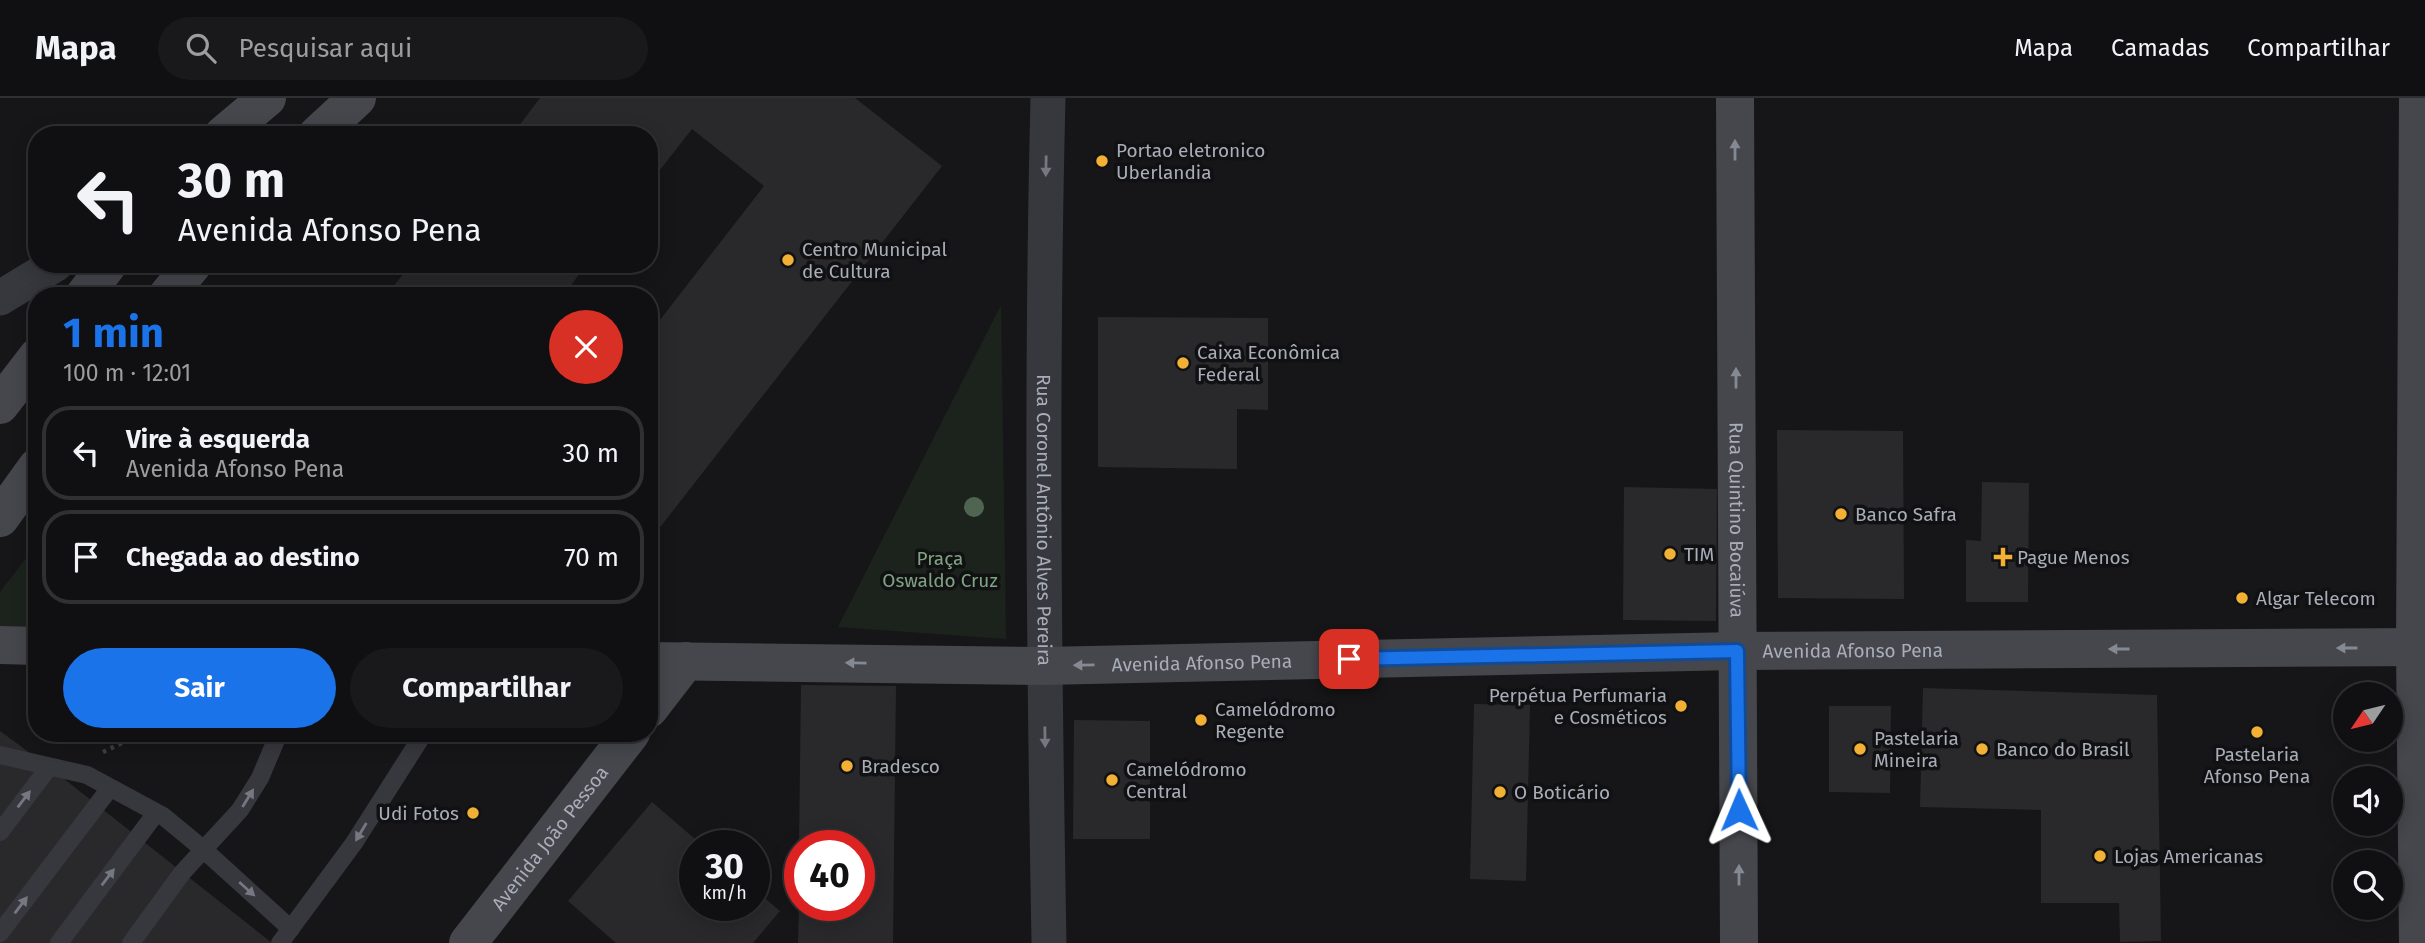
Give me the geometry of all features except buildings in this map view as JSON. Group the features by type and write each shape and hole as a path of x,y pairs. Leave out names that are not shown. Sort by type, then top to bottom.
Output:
{"street":[{"path":"234,126 267,98"},
{"path":"327,126 357,98"},
{"name":"Rua Coronel Antônio Alves Pereira","path":"1048,98 1044,666 1049,943"},
{"name":"Rua Quintino Bocaiúva","path":"1735,98 1740,943"},
{"path":"2418,98 2418,943"},
{"path":"0,298 41,273"},
{"path":"3,401 28,369"},
{"path":"0,518 28,479"},
{"path":"0,645 28,646"},
{"name":"Avenida Afonso Pena","path":"668,661 1044,666 1737,651 2420,647"},
{"path":"658,686 668,661"},
{"name":"Avenida João Pessoa","path":"468,943 624,742"}],"lane":[{"path":"131,943 181,873 240,810 260,778 275,742"},
{"path":"0,755 87,775 156,813 203,849 285,936 354,843 418,742"},
{"path":"0,832 49,766"},
{"path":"0,933 110,788"},
{"path":"59,943 156,813"}],"green space":[{"name":"Praça Oswaldo Cruz","path":"1001,305 1006,639 838,627"},
{"path":"28,556 28,646 0,645 0,592"}],"place":[{"name":"Portao eletronico Uberlandia","path":"1102,161"},
{"name":"Centro Municipal de Cultura","path":"788,260"},
{"name":"Caixa Econômica Federal","path":"1183,363"},
{"name":"Banco Safra","path":"1841,514"},
{"name":"TIM","path":"1670,554"},
{"name":"Pague Menos","path":"2003,557"},
{"name":"Algar Telecom","path":"2242,598"},
{"name":"Perpétua Perfumaria e Cosméticos","path":"1681,706"},
{"name":"Camelódromo Regente","path":"1201,720"},
{"name":"Pastelaria Afonso Pena","path":"2257,732"},
{"name":"Pastelaria Mineira","path":"1860,749"},
{"name":"Banco do Brasil","path":"1982,749"},
{"name":"Bradesco","path":"847,766"},
{"name":"Camelódromo Central","path":"1112,780"},
{"name":"O Boticário","path":"1500,792"},
{"name":"Udi Fotos","path":"473,813"},
{"name":"Lojas Americanas","path":"2100,856"}],"route":[{"path":"1349,659 1737,651 1739,810"}]}
